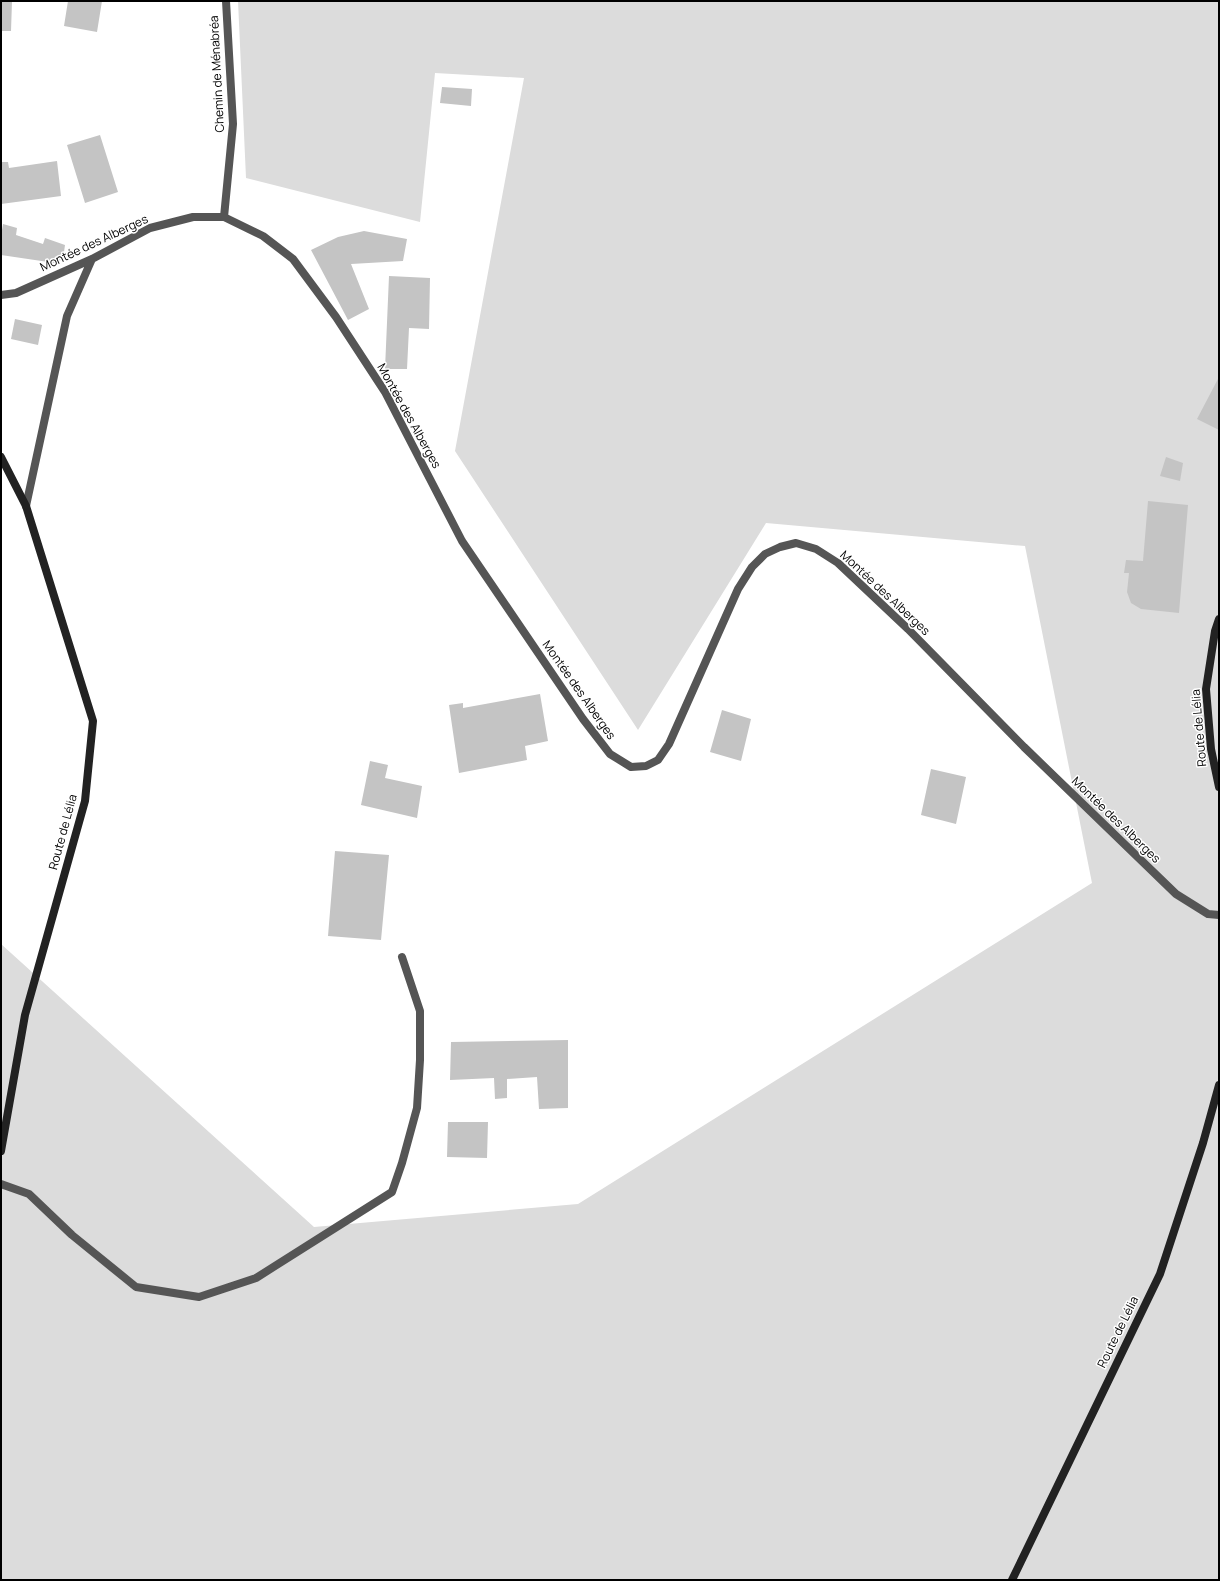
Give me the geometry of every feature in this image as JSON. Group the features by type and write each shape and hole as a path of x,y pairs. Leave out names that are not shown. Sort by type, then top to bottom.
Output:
{"street":[{"name":"Chemin de Ménabréa","path":"224,217 233,124 226,1"},
{"name":"Montée des Alberges","path":"1,295 16,293 92,259 150,228 193,217 224,217 263,236 293,259 336,317 385,392 462,542 582,719 610,754 631,767 646,766 658,760 670,744 738,589 752,567 765,554 780,547 796,543 816,549 838,563 908,629 1024,747 1176,894 1208,914 1219,915"},
{"path":"26,506 68,316 92,259"},
{"name":"Route de Lélia","path":"1,457 26,506 93,721 85,801 25,1016 1,1151"},
{"name":"Route de Lélia","path":"1219,619 1215,631 1206,690 1211,749 1219,787"},
{"path":"1,1184 30,1194 72,1234 136,1287 199,1296 256,1278 392,1192 402,1163 417,1108 420,1060 420,1011 402,957"},
{"name":"Route de Lélia","path":"1012,1580 1160,1274 1203,1143 1219,1084"}],"shaded area":[{"path":"238,1 1219,1 1219,1580 1,1580 1,944 314,1227 578,1204 1092,883 1025,546 766,523 638,730 455,451 524,78 435,73 420,222 246,178"}],"building":[{"path":"1,1 12,1 11,31 1,31"},
{"path":"68,1 102,1 97,32 64,26"},
{"path":"442,87 472,89 471,106 440,103"},
{"path":"100,135 118,192 85,203 67,145"},
{"path":"57,161 61,196 1,204 1,162 8,162 9,168"},
{"path":"3,224 17,228 16,235 43,244 45,238 65,245 63,259 55,263 1,255 1,236"},
{"path":"364,231 407,239 403,261 351,264 369,309 348,320 311,250 338,237"},
{"path":"389,276 430,278 429,329 409,328 407,369 385,369"},
{"path":"15,319 42,325 38,345 11,339"},
{"path":"1219,377 1219,430 1197,419"},
{"path":"1166,457 1183,463 1180,481 1160,476"},
{"path":"1148,501 1188,505 1179,613 1141,609 1131,603 1127,592 1129,573 1124,573 1126,560 1143,561"},
{"path":"540,694 548,741 525,746 527,760 459,773 449,705 463,703 463,708"},
{"path":"722,710 751,719 741,761 710,752"},
{"path":"370,761 388,765 385,778 422,786 417,818 361,805"},
{"path":"931,769 966,777 956,824 921,815"},
{"path":"335,851 389,855 381,940 328,936"},
{"path":"568,1040 568,1108 539,1109 537,1077 507,1079 507,1098 495,1099 494,1078 450,1080 451,1042"},
{"path":"448,1122 488,1122 487,1158 447,1157"}]}
